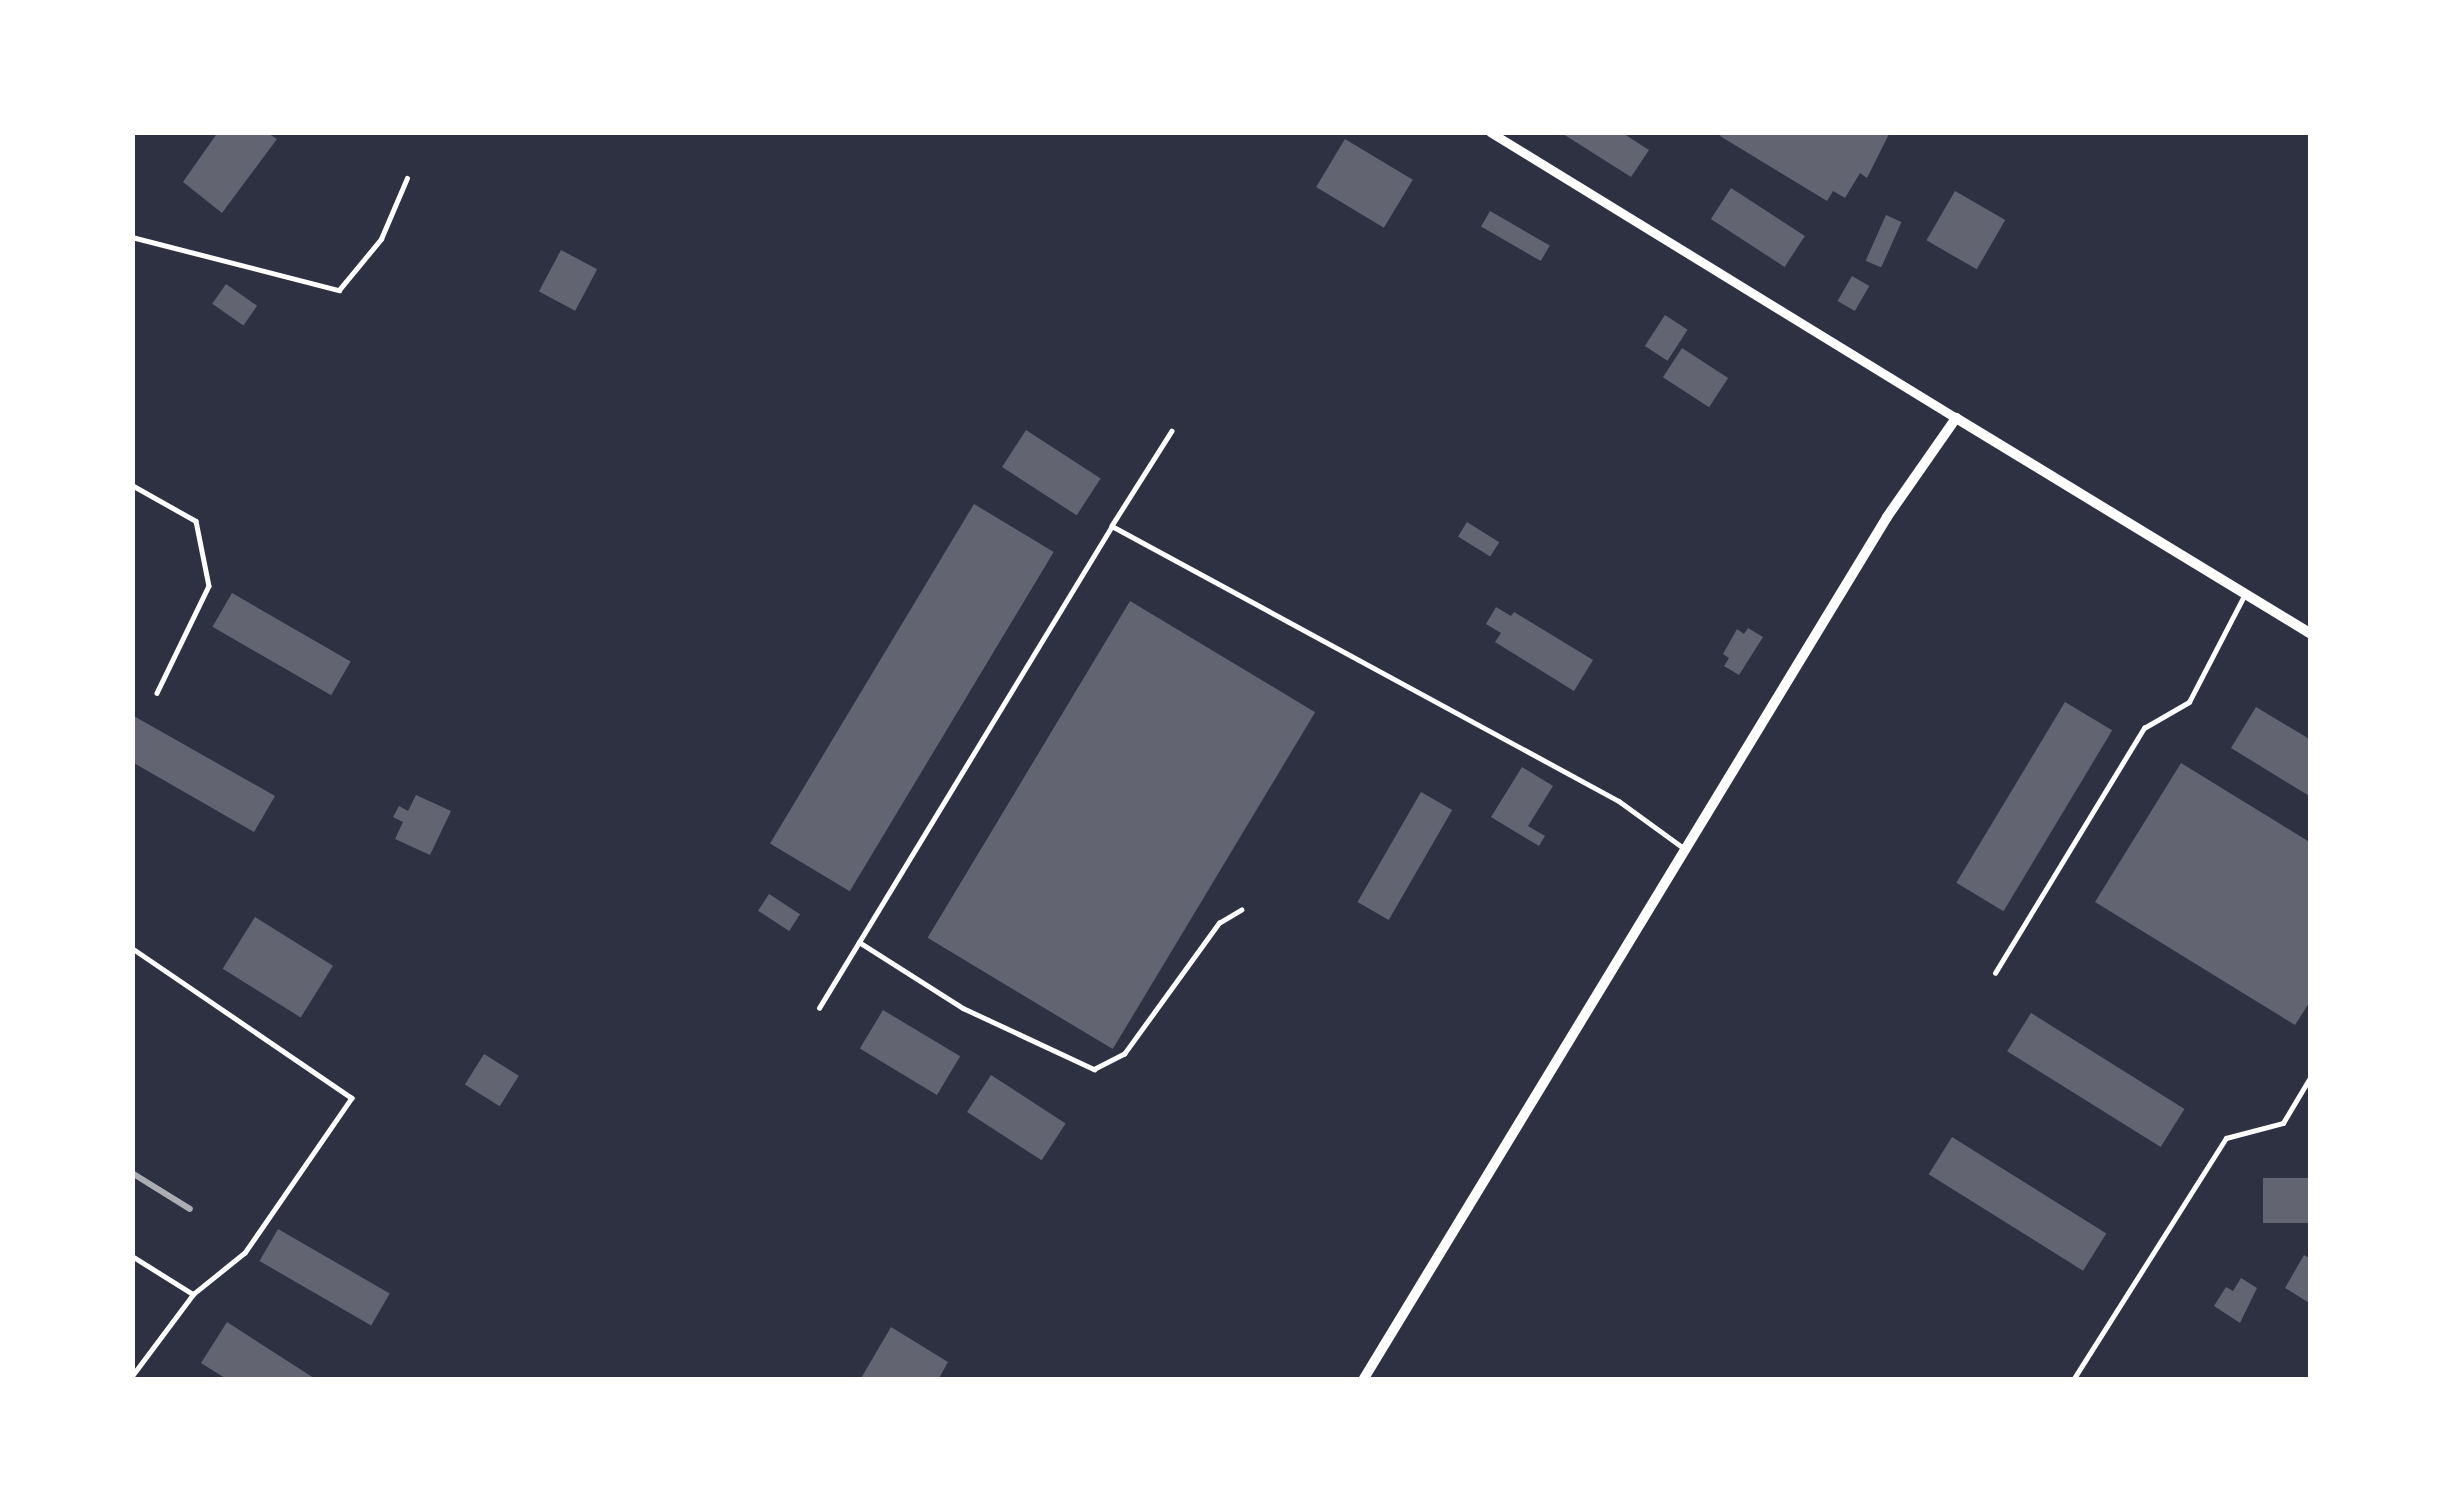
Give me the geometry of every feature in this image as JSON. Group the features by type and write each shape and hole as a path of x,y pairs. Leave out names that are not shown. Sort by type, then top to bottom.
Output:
{"street":[{"path":"1490,132 2311,634"},
{"path":"1363,1380 1887,518 1956,418"}],"lane":[{"path":"132,237 339,290 382,239 407,178"},
{"path":"819,1008 1172,431"},
{"path":"132,484 196,520 209,586 157,693"},
{"path":"1112,526 1619,801 1684,849"},
{"path":"1995,974 2144,728 2189,702 2245,594"},
{"path":"859,942 1020,1039 1094,1069 1124,1054 1219,923 1241,910"},
{"path":"132,949 352,1098 245,1252 194,1294 132,1377"},
{"path":"2073,1380 2226,1138 2283,1123 2311,1076"},
{"path":"132,1256 194,1294"}],"building":[{"path":"218,132 266,132 277,139 222,213 183,182"},
{"path":"1560,132 1621,132 1649,150 1631,177"},
{"path":"1722,132 1890,132 1867,178 1860,173 1845,198 1833,191 1827,201 1720,136"},
{"path":"1345,139 1413,180 1384,228 1316,187"},
{"path":"1731,188 1805,236 1785,267 1711,219"},
{"path":"1955,191 2005,220 1977,269 1926,240"},
{"path":"1490,211 1550,246 1541,261 1481,227"},
{"path":"1886,215 1902,222 1881,268 1866,261"},
{"path":"561,250 597,269 575,311 539,291"},
{"path":"1852,276 1869,286 1855,311 1838,301"},
{"path":"226,284 257,306 243,325 212,304"},
{"path":"1665,315 1688,330 1667,361 1645,346"},
{"path":"1682,348 1728,378 1709,407 1663,377"},
{"path":"1026,430 1101,478 1077,515 1002,467"},
{"path":"974,504 1054,552 850,891 770,843"},
{"path":"1467,522 1499,542 1490,557 1458,536"},
{"path":"232,593 351,662 331,695 213,627"},
{"path":"1130,601 1315,712 1113,1049 928,938"},
{"path":"1496,607 1511,616 1514,612 1593,660 1574,691 1495,642 1501,633 1486,624"},
{"path":"1748,628 1763,637 1739,675 1724,666 1729,658 1723,654 1737,629 1744,634"},
{"path":"2065,702 2112,730 2003,911 1956,883"},
{"path":"2256,707 2311,740 2311,797 2231,748"},
{"path":"132,715 275,796 254,832 132,762"},
{"path":"2181,763 2311,843 2311,1000 2295,1025 2095,902"},
{"path":"1522,767 1553,786 1528,826 1545,836 1539,846 1491,817"},
{"path":"1421,792 1452,810 1389,920 1358,902"},
{"path":"416,795 451,811 430,855 395,839 403,822 393,817 399,806 408,811"},
{"path":"769,894 800,914 789,931 758,911"},
{"path":"255,917 333,966 301,1017 223,969"},
{"path":"883,1010 960,1056 937,1095 860,1049"},
{"path":"2031,1013 2184,1109 2161,1147 2007,1051"},
{"path":"484,1054 519,1076 500,1106 465,1085"},
{"path":"991,1075 1066,1123 1042,1160 967,1112"},
{"path":"1952,1137 2106,1233 2083,1271 1929,1174"},
{"path":"2263,1178 2311,1178 2311,1223 2263,1223"},
{"path":"278,1229 390,1294 371,1326 259,1261"},
{"path":"2304,1255 2311,1259 2311,1304 2285,1288"},
{"path":"2241,1278 2257,1288 2240,1323 2214,1306 2226,1287 2233,1291"},
{"path":"227,1322 317,1380 228,1380 201,1363"},
{"path":"891,1327 948,1362 938,1380 860,1380"}],"railway":[{"path":"132,1173 190,1209"}]}
